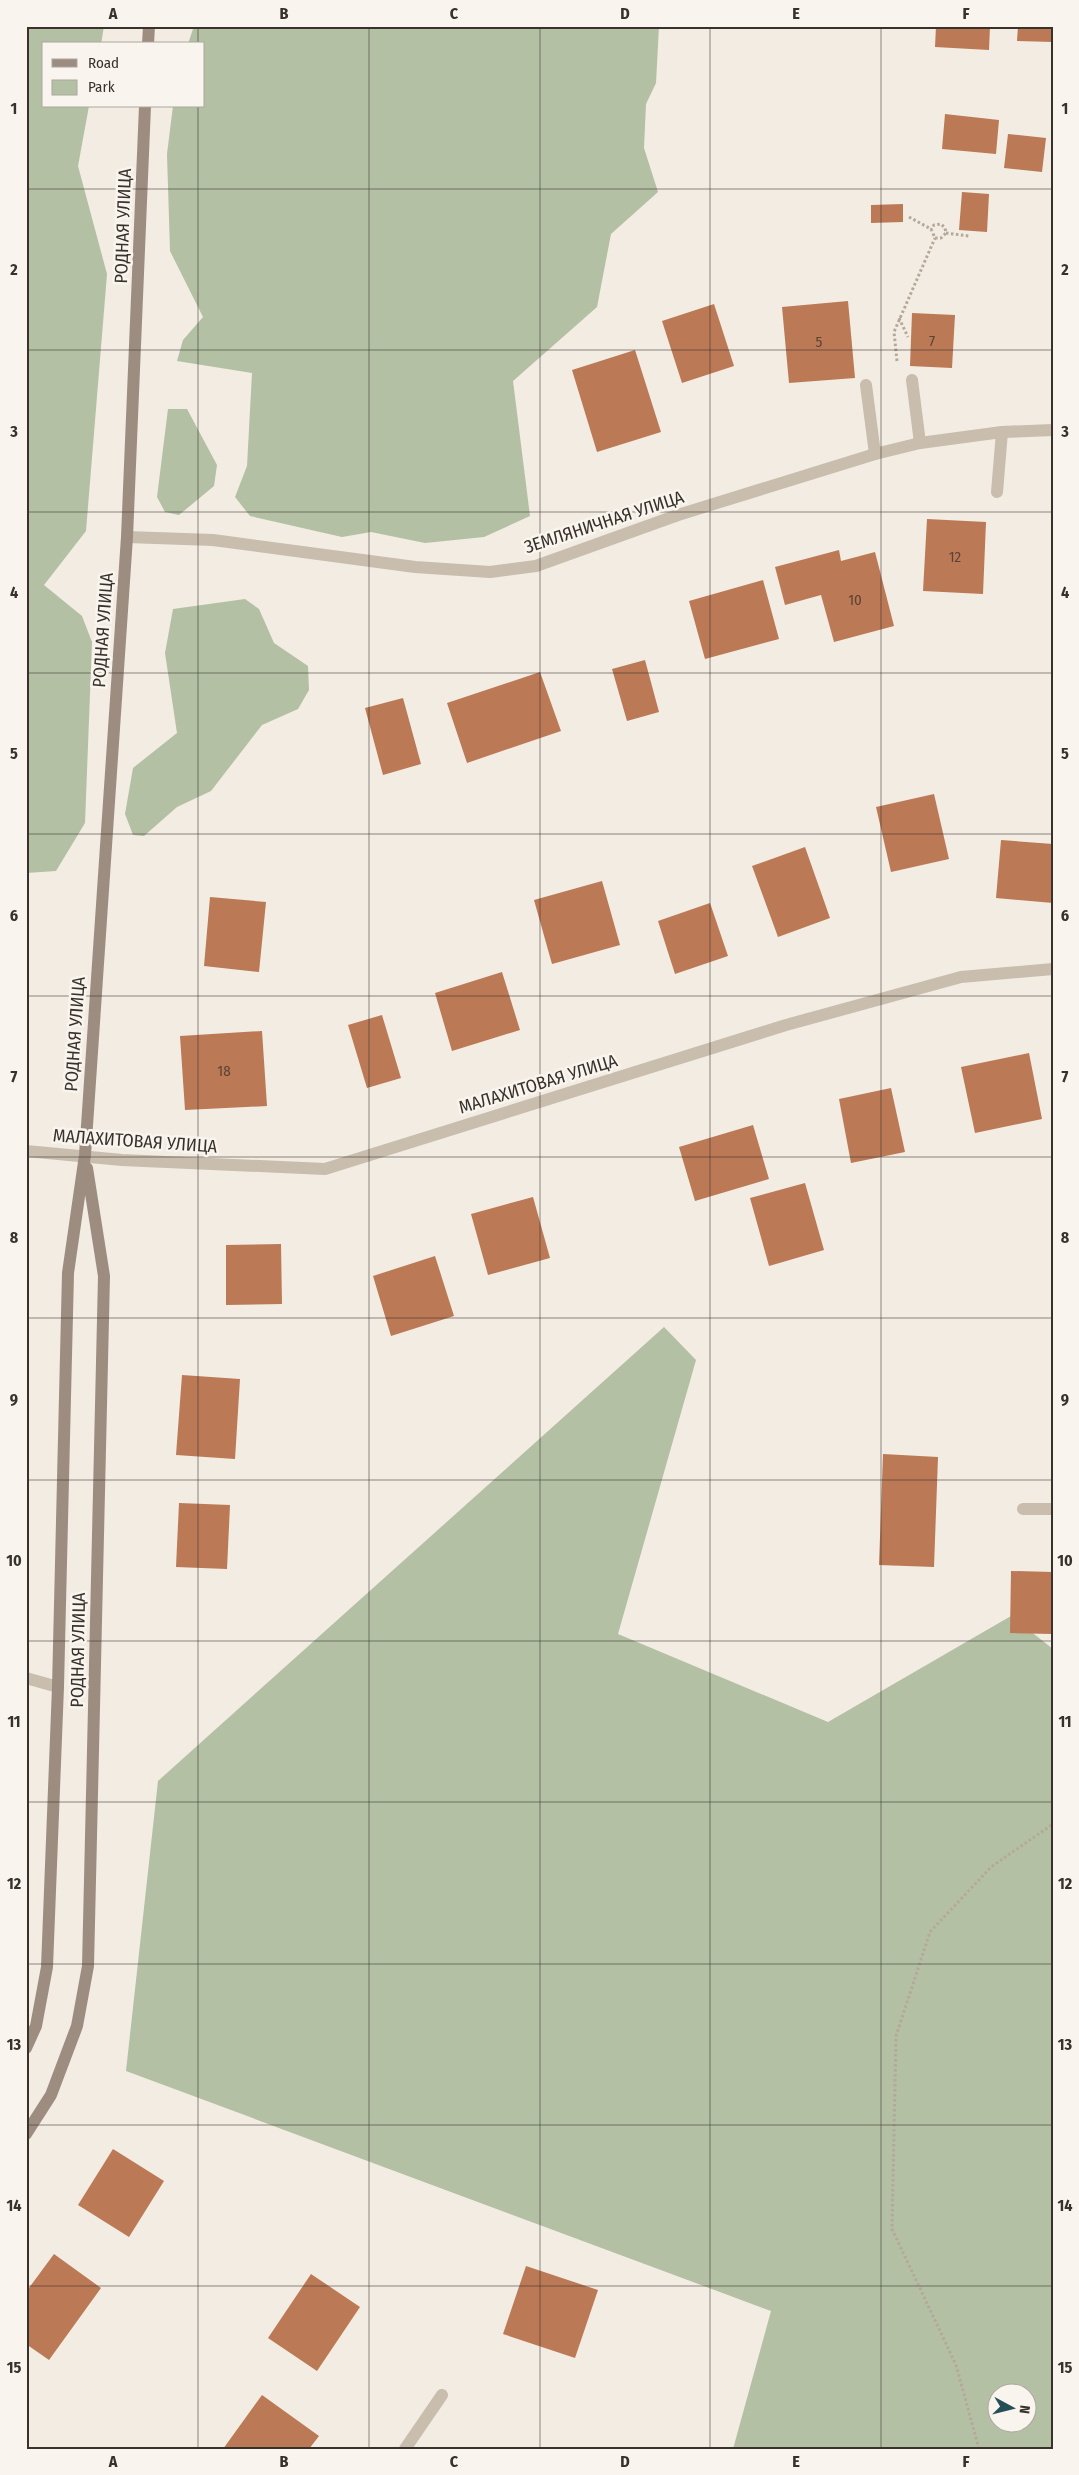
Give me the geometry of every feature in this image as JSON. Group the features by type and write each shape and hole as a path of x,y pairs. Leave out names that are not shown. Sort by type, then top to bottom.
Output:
{"street":[{"path":"148,42 149,26"},
{"name":"РОДНАЯ УЛИЦА","path":"26,2048 36,2026 47,1967 58,1687 68,1273 85,1155 127,537 145,108"},
{"path":"912,380 920,443"},
{"path":"866,385 875,454"},
{"name":"ЗЕМЛЯНИЧНАЯ УЛИЦА","path":"127,537 213,540 415,567 490,572 536,566 678,515 875,454 920,443 1002,432 1053,430"},
{"path":"997,492 1002,432"},
{"name":"МАЛАХИТОВАЯ УЛИЦА","path":"26,1151 85,1155 122,1160 325,1169 786,1025 942,982 961,977 1053,969"},
{"name":"РОДНАЯ УЛИЦА","path":"26,2134 51,2095 77,2026 88,1966 104,1276 85,1155"},
{"path":"1023,1509 1053,1510"},
{"path":"26,1678 58,1687"},
{"path":"405,2449 442,2395"}],"path":[{"path":"909,218 931,230 935,238"},
{"path":"931,230 934,225 941,224 945,228 946,233"},
{"path":"946,233 969,236"},
{"path":"935,238 941,238 946,233"},
{"path":"912,380 897,366 894,332 935,238"},
{"path":"899,318 908,337"},
{"path":"978,2449 956,2366 892,2229 896,2036 930,1932 991,1867 1053,1824"}],"green space":[{"path":"26,26 104,26 101,42 42,42 42,108 89,108 78,166 107,274 86,531 44,585 82,616 92,642 85,823 56,871 26,873"},
{"path":"194,26 659,26 656,83 646,104 644,148 658,192 611,234 597,307 513,381 530,516 484,537 425,543 371,532 342,537 250,516 235,497 247,466 252,373 177,361 183,340 203,317 170,251 167,154 173,108 205,108 205,42 189,42"},
{"path":"168,409 187,409 217,465 214,486 179,515 165,512 157,497"},
{"path":"245,599 259,609 274,643 308,666 309,690 298,709 262,725 211,791 177,807 144,836 133,835 125,814 133,768 177,733 165,653 173,609"},
{"path":"664,1327 696,1360 618,1634 828,1722 1011,1616 1053,1649 1053,2449 733,2449 771,2311 126,2071 158,1781"}],"building":[{"path":"936,26 990,26 989,50 935,47"},
{"path":"1018,26 1053,26 1053,42 1017,41"},
{"path":"945,114 999,120 996,154 942,149"},
{"path":"1008,134 1046,138 1042,172 1004,168"},
{"path":"962,192 989,194 987,232 959,230"},
{"path":"903,204 903,222 871,223 871,205"},
{"path":"848,301 855,378 789,383 782,307"},
{"path":"714,304 734,366 682,383 662,321"},
{"path":"912,313 955,315 952,368 910,366"},
{"path":"635,350 661,432 597,452 572,370"},
{"path":"927,519 986,522 983,594 923,591"},
{"path":"839,550 841,561 875,552 894,626 834,642 821,595 785,605 775,567"},
{"path":"763,580 779,639 705,659 689,601"},
{"path":"645,660 659,712 627,721 612,669"},
{"path":"540,672 561,731 467,763 447,703"},
{"path":"403,698 421,764 383,775 365,708"},
{"path":"934,794 949,859 891,872 876,807"},
{"path":"1001,840 1053,844 1053,903 996,898"},
{"path":"805,847 830,918 778,937 752,866"},
{"path":"602,881 620,945 552,964 534,900"},
{"path":"210,897 266,902 259,972 204,966"},
{"path":"710,903 728,956 675,974 658,921"},
{"path":"502,972 520,1030 452,1051 435,993"},
{"path":"382,1015 401,1078 367,1088 348,1025"},
{"path":"262,1031 267,1106 185,1110 180,1036"},
{"path":"1029,1053 1042,1119 975,1133 961,1067"},
{"path":"891,1088 905,1152 851,1163 839,1099"},
{"path":"753,1125 769,1179 695,1201 679,1147"},
{"path":"805,1183 824,1250 769,1266 750,1198"},
{"path":"533,1197 550,1258 488,1275 471,1214"},
{"path":"281,1244 282,1304 226,1305 226,1245"},
{"path":"435,1256 454,1316 391,1336 373,1276"},
{"path":"182,1375 240,1379 235,1459 176,1455"},
{"path":"883,1454 938,1457 934,1567 879,1565"},
{"path":"179,1503 230,1505 227,1569 176,1567"},
{"path":"1011,1571 1053,1572 1053,1634 1010,1633"},
{"path":"113,2149 164,2181 129,2237 78,2205"},
{"path":"54,2254 101,2288 49,2360 26,2344 26,2292"},
{"path":"526,2266 598,2290 575,2358 503,2334"},
{"path":"311,2274 360,2307 317,2371 268,2338"},
{"path":"262,2395 319,2436 309,2449 223,2449"}]}
